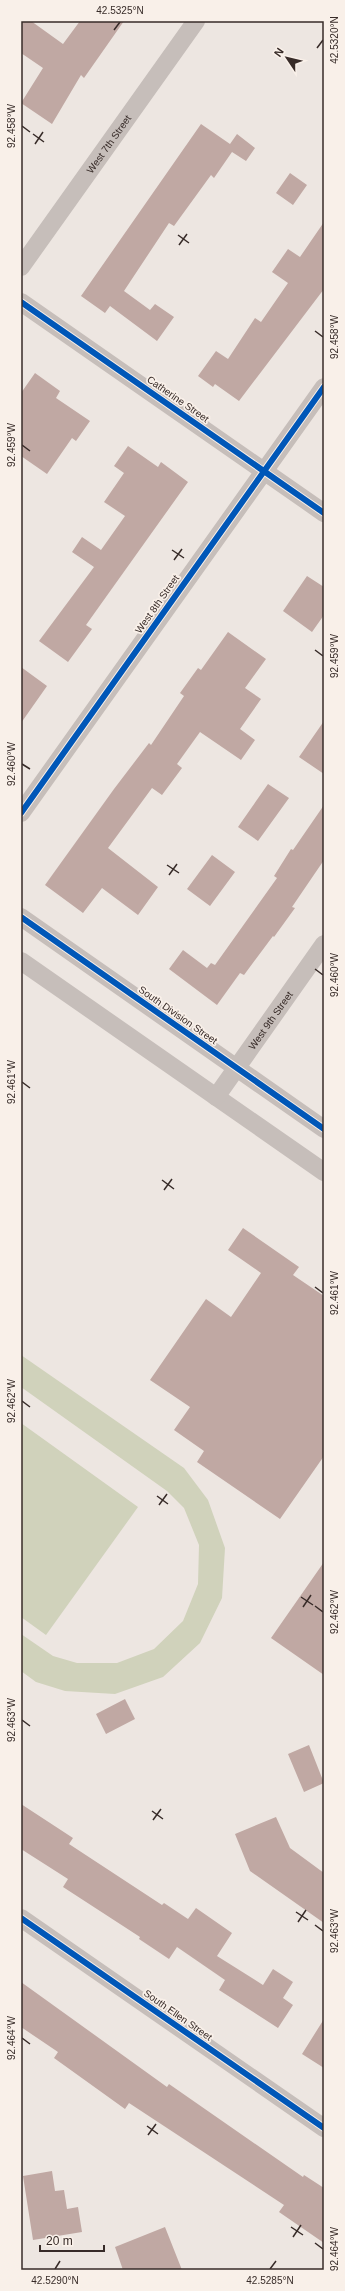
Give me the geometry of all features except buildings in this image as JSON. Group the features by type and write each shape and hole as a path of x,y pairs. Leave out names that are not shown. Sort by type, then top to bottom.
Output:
{"street":[{"name":"West 7th Street","path":"21,267 196,21"},
{"name":"Catherine Street","path":"21,302 324,513"},
{"name":"West 8th Street","path":"21,814 324,388"},
{"name":"South Division Street","path":"21,917 324,1129"},
{"name":"West 9th Street","path":"216,1096 324,944"},
{"path":"21,961 324,1172"},
{"name":"South Ellen Street","path":"21,1918 324,2128"}],"green space":[{"path":"21,1355 184,1468 208,1500 225,1548 222,1598 200,1643 163,1677 115,1694 65,1691 36,1682 21,1671 21,1634 53,1656 77,1663 117,1663 154,1649 183,1621 198,1584 199,1545 184,1508 167,1491 21,1387"},
{"path":"21,1423 138,1507 46,1635 21,1617"}],"cycle path":[{"path":"21,302 324,513"},
{"path":"21,813 324,387"},
{"path":"21,917 324,1129"},
{"path":"21,1918 324,2128"}]}
